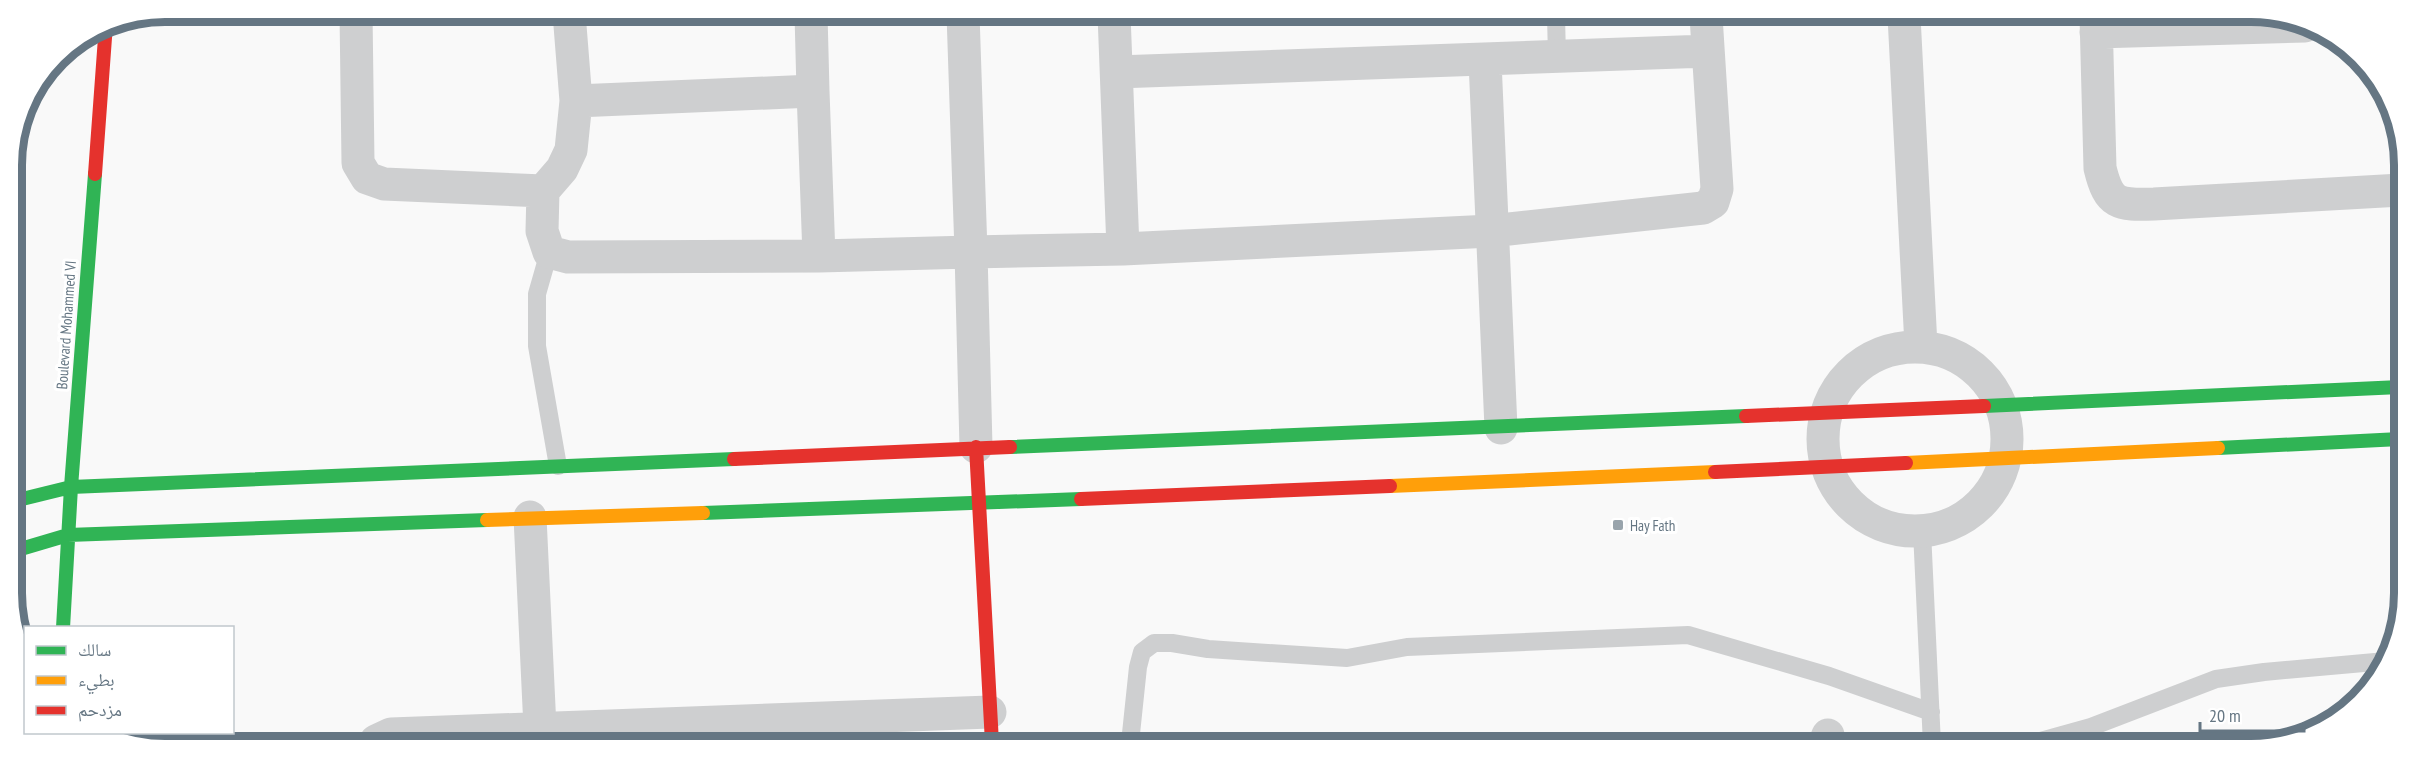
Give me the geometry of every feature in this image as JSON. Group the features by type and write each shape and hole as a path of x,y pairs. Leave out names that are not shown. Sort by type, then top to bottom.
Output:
{"main road":[{"name":"Boulevard Mohammed VI","path":"63,626 71,487 105,36"},
{"path":"22,499 71,487 976,447 1501,428 2394,387"},
{"path":"22,549 68,536 530,517 981,503 2394,439"},
{"path":"976,447 981,503 991,727"}],"street":[{"path":"356,22 358,163 367,178 384,184 543,191"},
{"path":"570,22 576,101 571,150 562,169 543,191 542,231 549,252 568,257 819,256 1123,249 1491,231 1703,208 1713,202 1717,189 1706,22"},
{"path":"811,22 819,256"},
{"path":"963,22 976,447"},
{"path":"1114,22 1123,249"},
{"path":"1904,22 1921,346"},
{"path":"2281,26 2096,24 2100,168 2105,188 2113,200 2120,203 2154,204 2394,190"},
{"path":"1117,72 1708,51"},
{"path":"1485,60 1501,428"},
{"path":"576,101 813,91"},
{"path":"1921,346 1947,351 1970,364 1989,383 2002,406 2008,431 2006,458 1998,480 1984,500 1967,516 1946,526 1922,531 1898,530 1874,522 1854,508 1838,489 1827,466 1823,431 1826,413 1840,385 1862,363 1890,349 1921,346"},
{"path":"530,517 540,728"},
{"path":"387,736 391,734 508,735 540,728 804,730 991,727"}],"lane":[{"path":"1556,22 1557,58"},
{"path":"549,252 537,294 537,346 558,466"},
{"path":"1922,531 1932,735"},
{"path":"1131,736 1138,667 1142,652 1154,643 1279,655 1347,658 1407,647 1688,635 1829,676 1931,712"},
{"path":"2060,735 2091,726 2216,679 2264,672 2375,662"},
{"path":"2090,735 2091,726"}],"traffic: fast":[{"path":"63,626 71,487 95,174"},
{"path":"1984,406 2394,387"},
{"path":"1010,447 1746,416"},
{"path":"2218,448 2394,439"},
{"path":"22,499 71,487 734,459"},
{"path":"703,513 1081,499"},
{"path":"22,549 68,535 487,520"}],"traffic: slow":[{"path":"1906,463 2218,448"},
{"path":"1390,486 1715,472"},
{"path":"487,520 703,513"}],"traffic: jam":[{"path":"95,174 105,36"},
{"path":"1746,416 1984,406"},
{"path":"976,447 992,736"},
{"path":"734,459 1010,447"},
{"path":"1715,472 1906,463"},
{"path":"1081,499 1390,486"}],"place":[{"name":"Hay Fath","path":"1618,525"}]}
